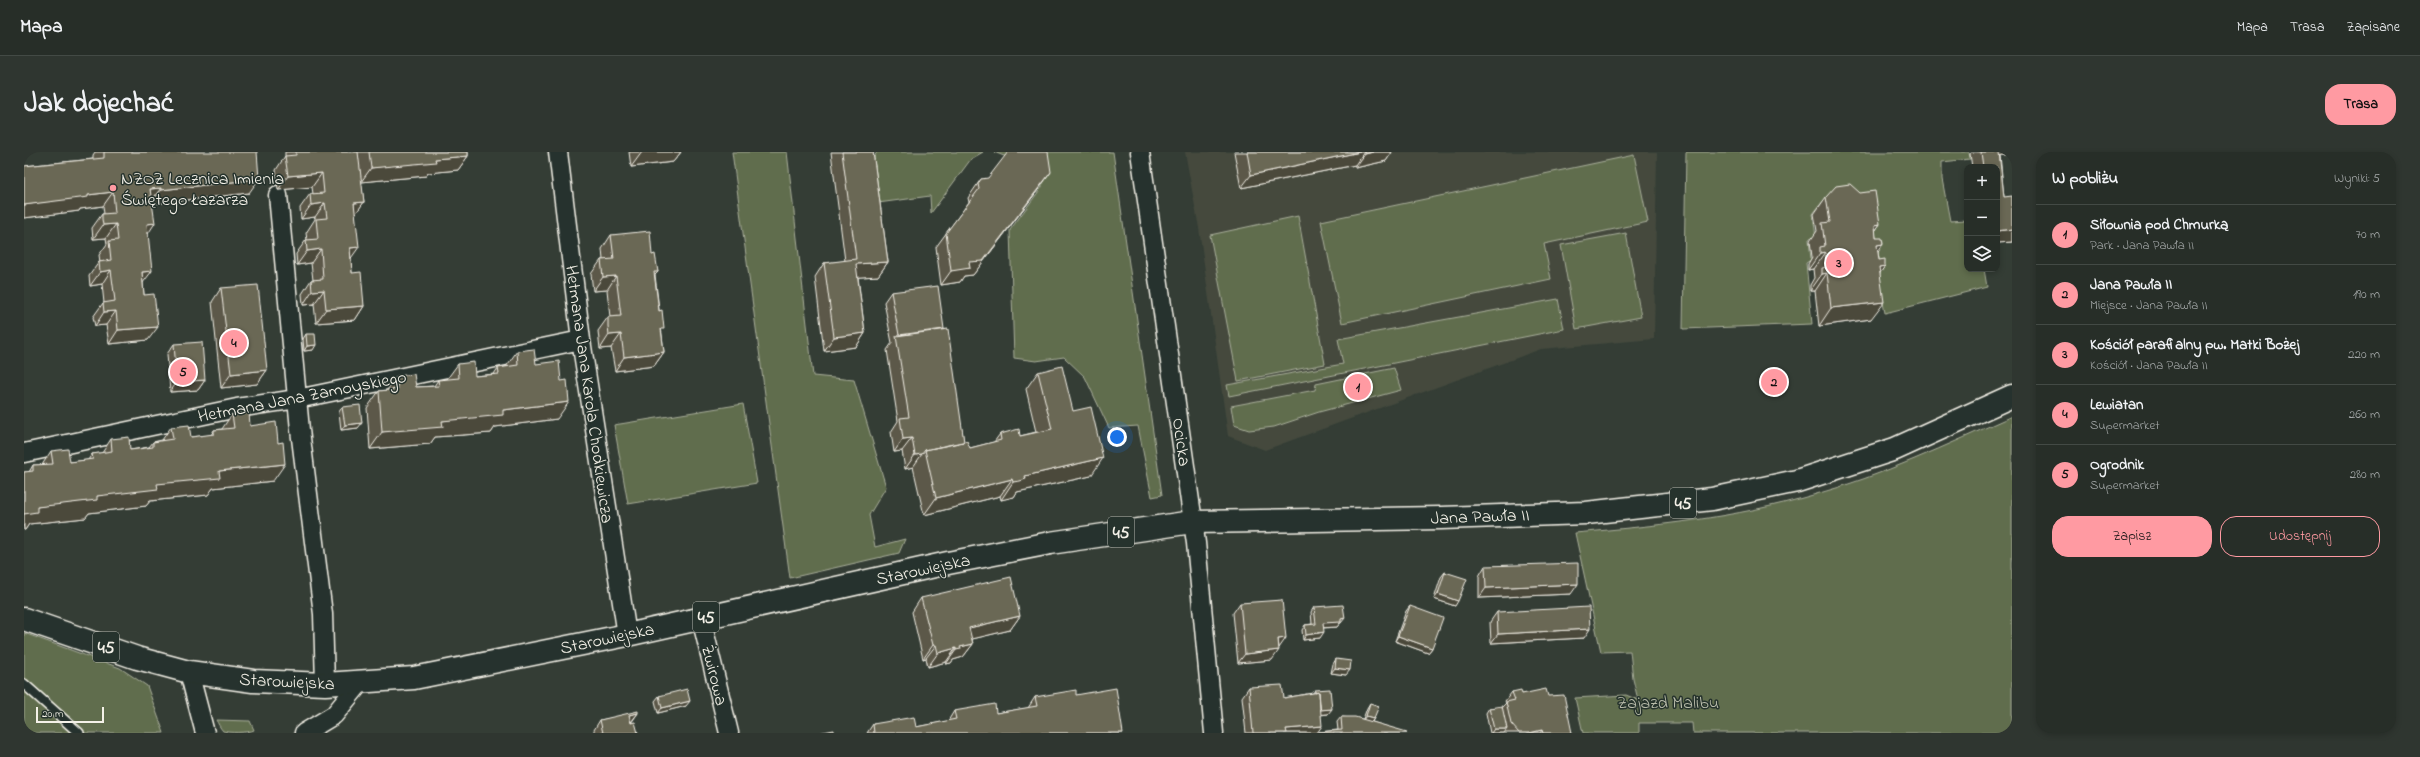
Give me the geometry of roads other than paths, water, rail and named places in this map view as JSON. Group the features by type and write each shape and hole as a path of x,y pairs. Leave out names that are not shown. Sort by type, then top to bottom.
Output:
{"main road":[{"name":"Jana Pawła II","path":"1192,522 1441,518 1586,513 1712,499 1797,481 1895,449 2012,396"},
{"name":"Starowiejska","path":"24,619 137,658 189,672 253,681 325,684 360,683 434,675 627,635 948,562 1050,543 1192,522"}],"street":[{"name":"Hetmana Jana Karola Chodkiewicza","path":"558,152 581,340 627,635"},
{"name":"Ocicka","path":"1140,152 1151,214 1196,543 1214,733"},
{"path":"278,195 297,399 323,614 325,684"},
{"name":"Hetmana Jana Zamoyskiego","path":"24,453 237,408 297,399 581,340"},
{"name":"Żwirowa","path":"701,618 729,733"},
{"path":"189,672 205,733"},
{"path":"304,733 334,716 360,683"}],"lane":[{"path":"24,684 78,733"}],"place":[{"name":"NZOZ Lecznica Imienia Świętego Łazarza","path":"113,188"},
{"name":"Kościół parafialny pw. Matki Bożej","path":"1839,263"},
{"name":"Lewiatan","path":"234,343"},
{"name":"Ogrodnik","path":"183,372"},
{"name":"Jana Pawła II","path":"1774,382"},
{"name":"Siłownia pod Chmurką","path":"1358,387"}],"park label":[{"name":"Zajazd Malibu","path":"1668,702"}]}
